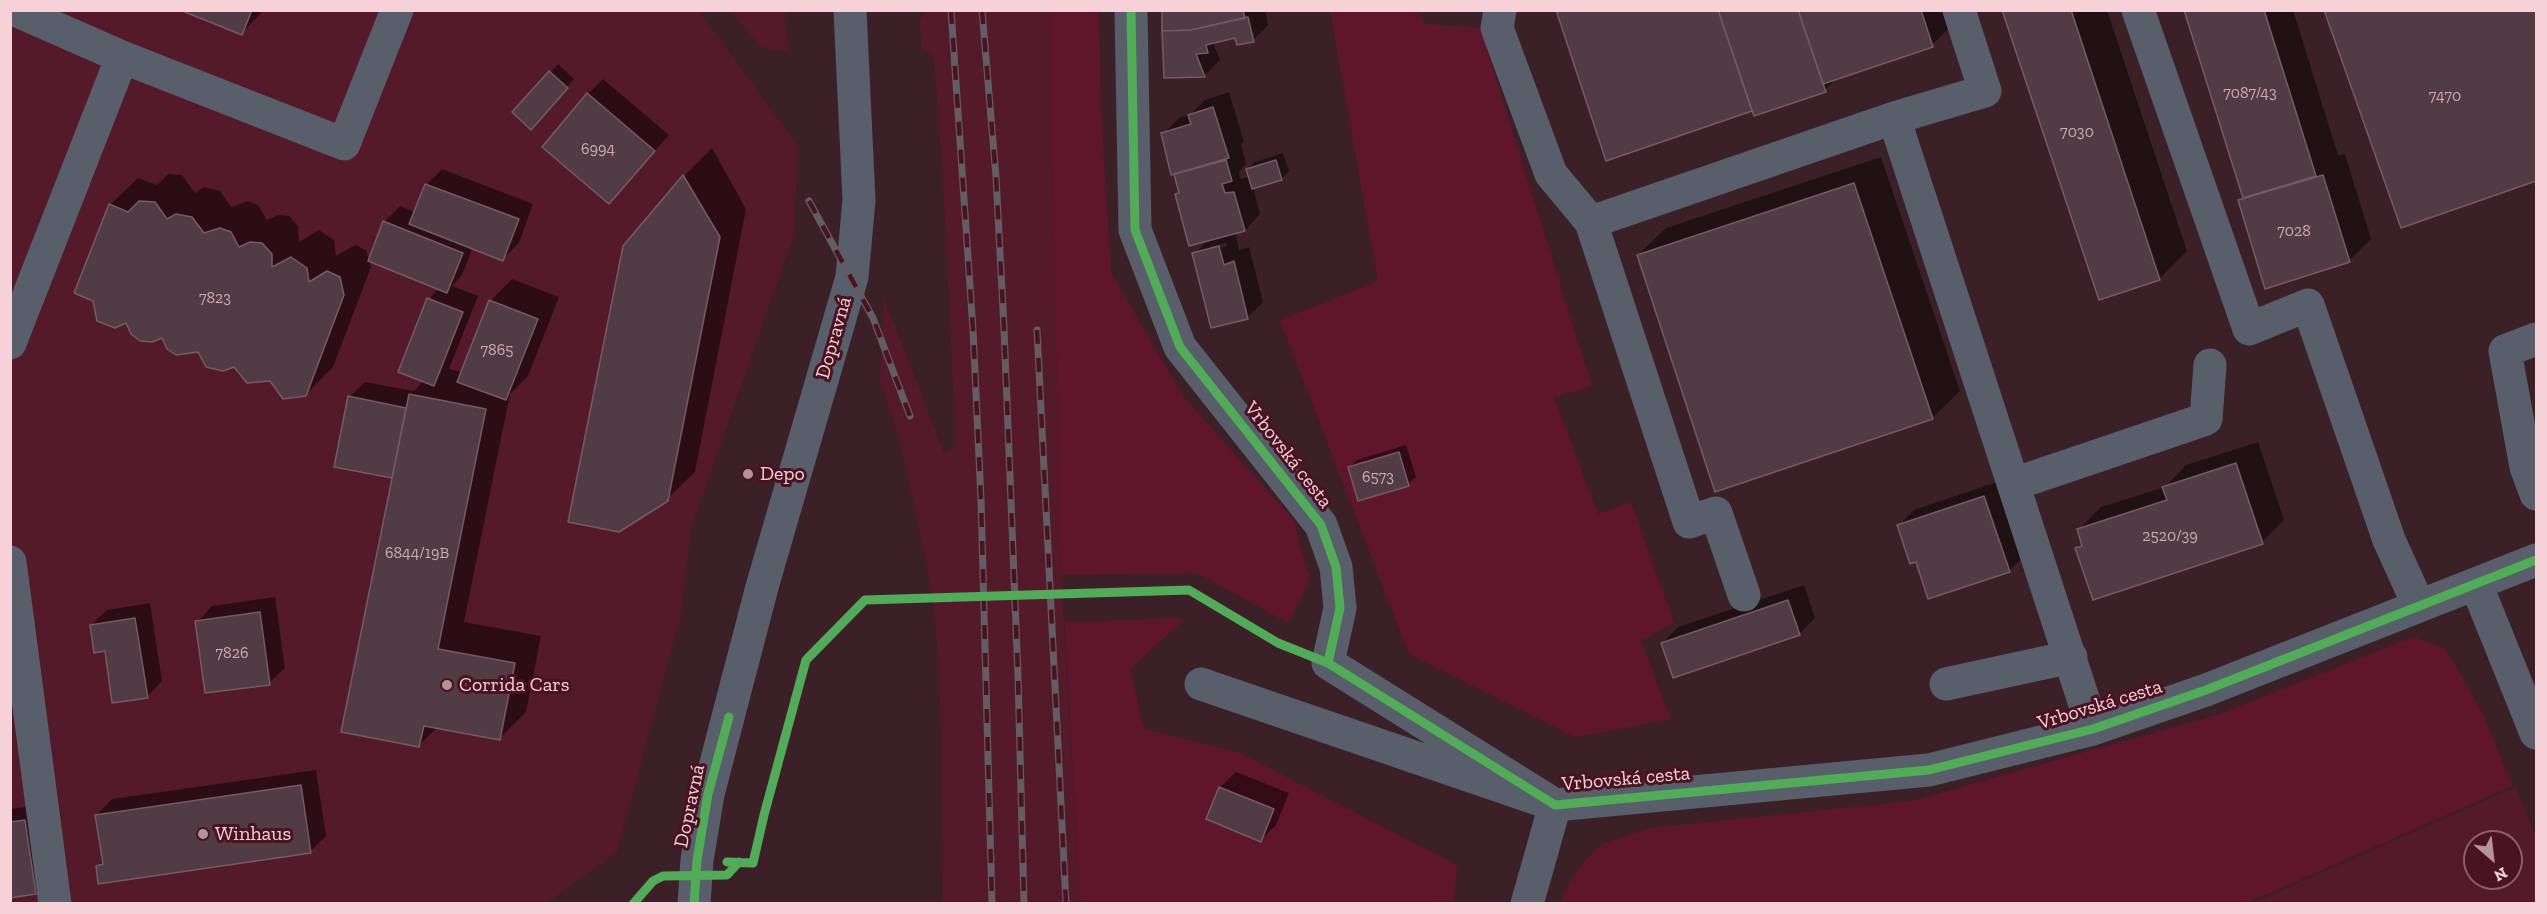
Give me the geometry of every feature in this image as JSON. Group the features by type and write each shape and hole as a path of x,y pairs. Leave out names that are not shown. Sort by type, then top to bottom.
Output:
{"street":[{"path":"15,10 122,57 344,144 397,10"},
{"name":"Dopravná","path":"694,903 697,860 708,794 766,576 852,277 859,200 850,10"},
{"name":"Vrbovská cesta","path":"1131,10 1135,230 1180,347 1321,525 1336,567 1340,608 1328,663 1555,805 1929,770 2093,729 2206,690 2536,560"},
{"path":"1500,10 1497,28 1551,174 1591,222 1689,522 1716,513 1744,595"},
{"path":"1591,222 1894,118 1985,91 1959,10"},
{"path":"2138,10 2249,329 2308,305 2389,540 2419,606"},
{"path":"10,343 122,57"},
{"path":"1894,118 2093,729"},
{"path":"2536,339 2505,351 2526,467 2536,494"},
{"path":"2014,484 2206,418 2210,365"},
{"path":"10,562 55,903"},
{"path":"2476,584 2536,733"},
{"path":"1946,684 2070,657"},
{"path":"1202,684 1555,805 1527,903"}],"shaded area":[{"path":"10,11 699,11 798,146 794,235 692,526 680,619 617,852 547,903 11,903"},
{"path":"730,11 785,11 789,52 761,47"},
{"path":"928,11 1049,11 1061,575 1080,903 943,903 940,698 936,630 929,577 908,478 897,432 880,381 884,297 944,453 956,446 943,182 934,57 921,48 920,20"},
{"path":"1049,11 1099,11 1101,114 1111,273 1183,396 1293,519 1310,579 1288,623 1197,573 1061,575"},
{"path":"1330,11 1420,11 1424,24 1480,28 1592,386 1554,397 1598,514 1631,502 1674,623 1641,641 1671,719 1575,737 1409,654 1280,320 1378,281"},
{"path":"1186,618 1130,669 1144,729 1240,753 1457,865 1453,903 1080,903 1065,622"},
{"path":"2413,637 2445,648 2484,715 2512,786 2247,903 1561,903 1568,886 1582,864 1601,844 1650,828 1912,801 2220,714"},
{"path":"2516,787 2536,837 2536,903 2253,903"}],"building":[{"path":"180,10 252,10 242,35"},
{"path":"1162,10 1243,10 1245,18 1191,30 1162,31"},
{"path":"1556,10 1718,10 1752,111 1606,161"},
{"path":"1718,10 1798,10 1826,92 1754,116"},
{"path":"1798,10 1921,10 1933,47 1823,84"},
{"path":"2002,10 2071,10 2160,280 2099,300"},
{"path":"2184,10 2264,10 2316,176 2243,198"},
{"path":"2324,10 2536,10 2536,181 2401,228"},
{"path":"1248,17 1254,42 1237,45 1235,38 1206,45 1208,53 1196,54 1205,77 1164,78 1162,31 1191,30"},
{"path":"549,71 568,88 531,130 512,112"},
{"path":"587,93 655,151 609,204 542,147"},
{"path":"1213,107 1229,158 1171,175 1161,133 1191,124 1188,115"},
{"path":"1226,160 1232,181 1222,184 1225,193 1234,192 1245,231 1189,246 1175,194 1179,193 1174,174"},
{"path":"1276,160 1282,180 1252,189 1246,169"},
{"path":"683,175 720,237 668,501 619,532 568,522 623,246"},
{"path":"2323,175 2350,262 2265,289 2238,200"},
{"path":"1854,183 1933,419 1715,492 1637,255"},
{"path":"425,184 519,219 503,261 409,224"},
{"path":"139,201 155,202 167,219 176,214 192,217 204,233 220,228 231,232 239,247 250,242 262,243 272,254 272,267 291,257 307,268 309,282 327,271 340,277 344,295 306,396 283,399 270,381 247,383 234,367 223,371 206,367 198,352 176,355 167,349 162,338 152,342 140,341 131,334 126,323 115,328 97,321 93,301 74,293 109,204 128,212"},
{"path":"383,221 463,253 447,293 368,261"},
{"path":"1219,246 1224,265 1234,261 1248,319 1211,328 1192,253"},
{"path":"427,298 463,312 434,386 398,372"},
{"path":"489,300 538,319 506,400 457,382"},
{"path":"409,394 486,409 438,649 515,663 500,740 424,726 419,747 341,732"},
{"path":"348,396 406,408 392,478 334,467"},
{"path":"1399,452 1409,486 1358,501 1348,467"},
{"path":"2236,463 2263,544 2093,600 2075,548 2082,546 2077,529 2167,500 2162,487"},
{"path":"1984,496 2010,572 1928,599 1916,562 1910,564 1897,525"},
{"path":"1788,600 1800,635 1673,678 1661,643"},
{"path":"260,612 270,685 205,693 195,621"},
{"path":"135,618 148,698 112,703 105,651 94,653 90,625"},
{"name":"Winhaus","path":"301,785 311,853 98,884 96,866 103,864 95,815"},
{"path":"1219,787 1274,809 1261,842 1206,819"},
{"path":"25,820 36,894 10,898 10,822"}],"railway":[{"path":"951,10 973,330 981,500 992,904"},
{"path":"982,10 996,177 1004,328 1018,676 1024,904"},
{"path":"809,201 873,318 910,416"},
{"path":"1037,330 1066,904"}],"cycle path":[{"path":"1131,10 1135,230 1180,347 1321,525 1336,567 1340,608 1328,663 1555,805 1929,770 2093,729 2206,690 2536,560"},
{"path":"727,862 753,863 806,660 865,600 1189,590 1278,643 1328,663"},
{"path":"694,904 697,860 708,794 729,717"},
{"path":"633,904 653,881 663,876 727,875 739,862"}],"place":[{"name":"Depo","path":"748,474"},
{"name":"Corrida Cars","path":"447,685"},
{"name":"Winhaus","path":"203,834"}]}
